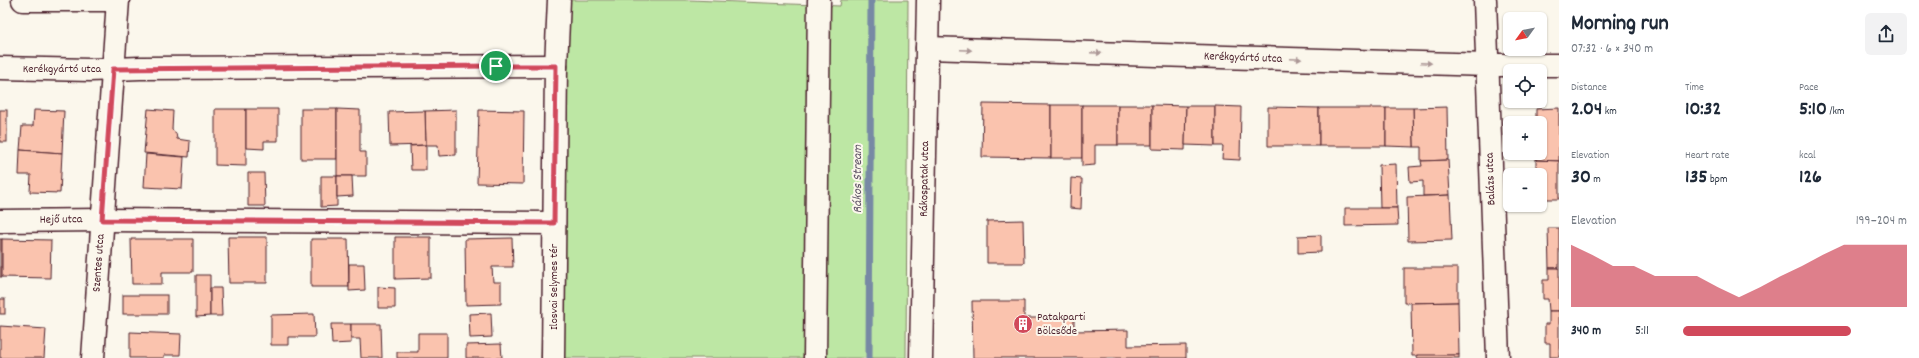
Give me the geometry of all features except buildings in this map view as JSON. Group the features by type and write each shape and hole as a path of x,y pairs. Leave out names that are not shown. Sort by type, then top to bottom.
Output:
{"street":[{"path":"23,0 104,0"},
{"name":"Szentes utca","path":"93,358 118,0"},
{"name":"Ilosvai Selymes tér","path":"553,358 556,66 559,0"},
{"path":"815,358 819,0"},
{"name":"Rákospatak utca","path":"921,358 928,0"},
{"name":"Balázs utca","path":"1485,0 1498,358"},
{"name":"Kerékgyártó utca","path":"927,48 1487,65 1559,64"},
{"name":"Kerékgyártó utca","path":"0,68 113,69 556,66"},
{"name":"Hejő utca","path":"0,221 102,220 554,223"}],"green space":[{"path":"549,0 690,0 840,6 841,0 908,0 906,358 541,358"}],"waterway":[{"name":"Rákos Stream","path":"869,358 871,0"}],"place":[{"name":"Patakparti Bölcsőde","path":"1023,324"}],"route":[{"path":"496,66 556,66 554,223 102,220 113,69 496,66"}]}
